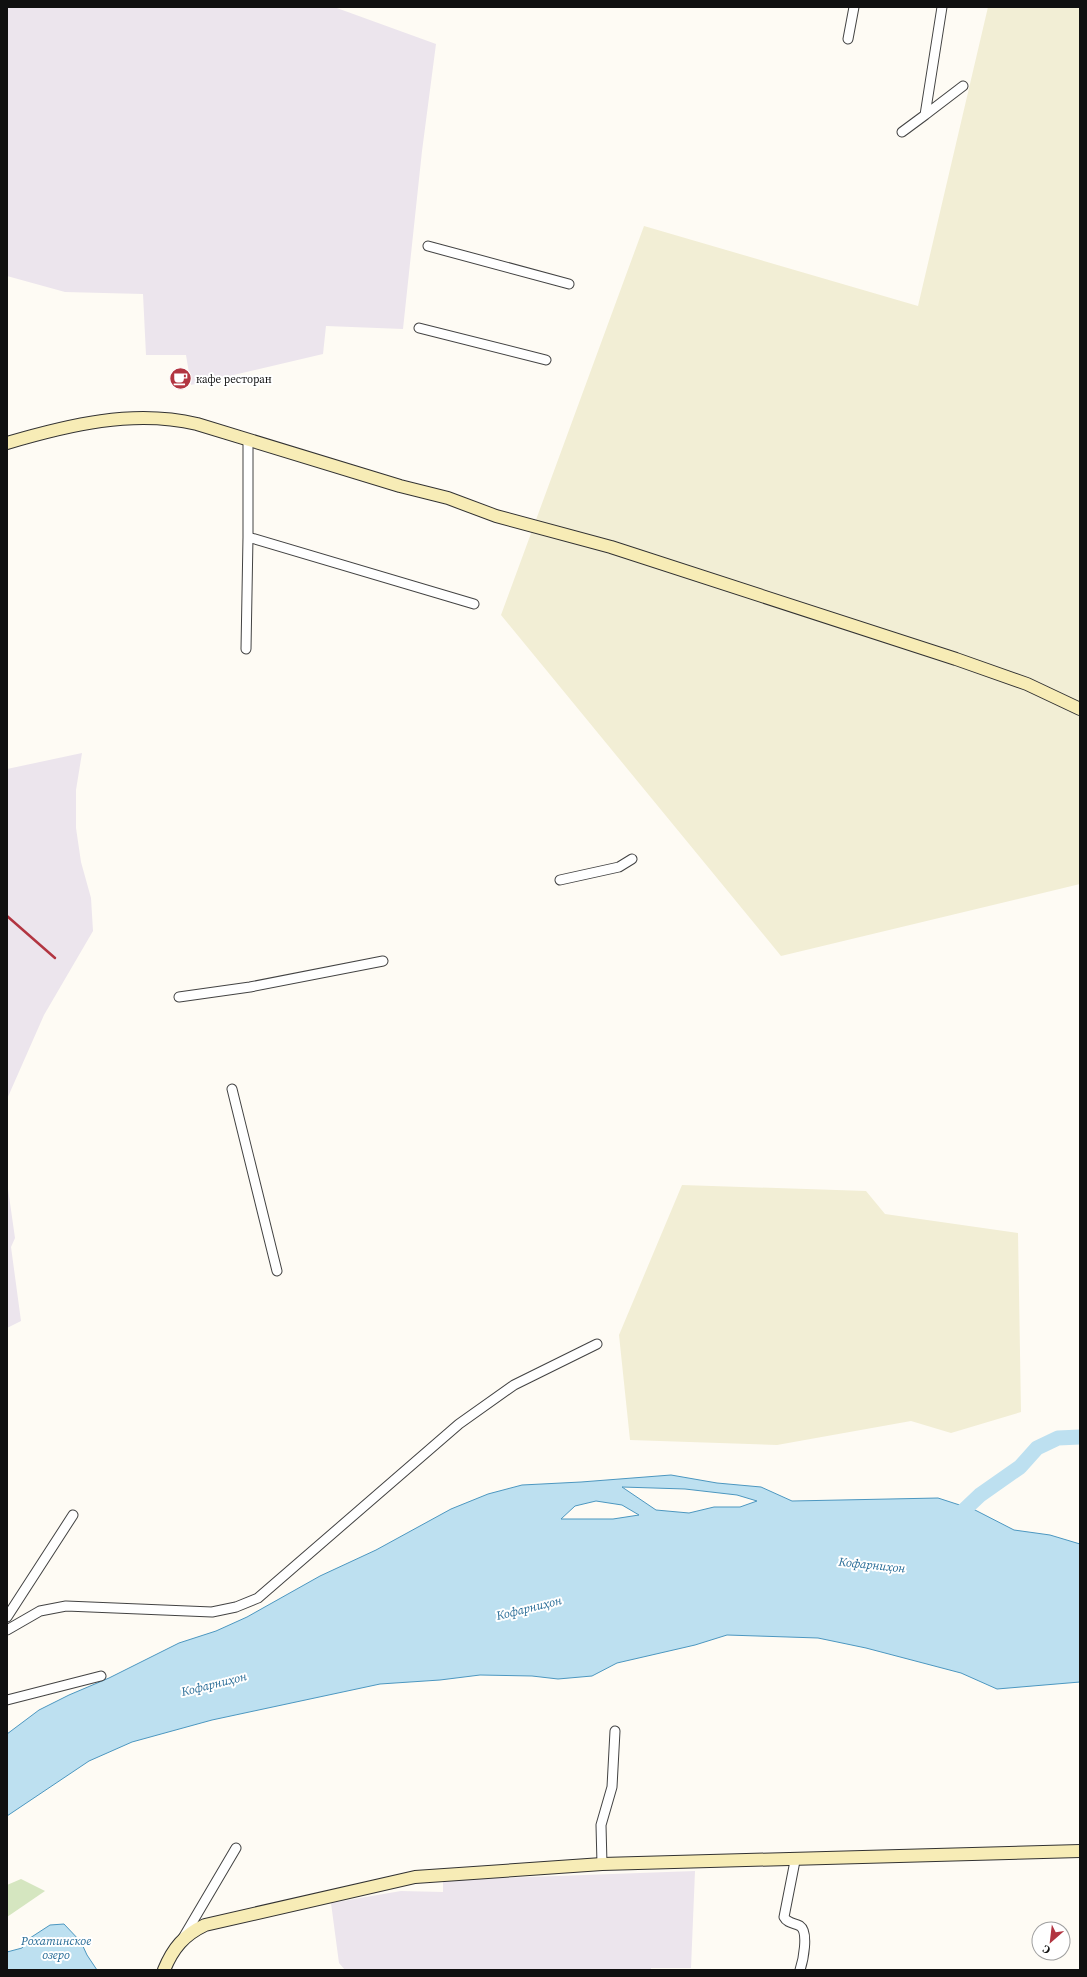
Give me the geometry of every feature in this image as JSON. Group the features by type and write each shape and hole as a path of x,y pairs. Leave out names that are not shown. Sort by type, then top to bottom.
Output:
{"main road":[{"path":"9,441 87,423 144,418 185,421 400,486 448,498 496,516 611,547 1027,684 1080,709"},
{"path":"164,1970 177,1945 183,1938 205,1925 415,1877 602,1864 1080,1852"}],"street":[{"path":"848,38 854,7"},
{"path":"925,116 942,7"},
{"path":"902,132 963,86"},
{"path":"428,246 569,284"},
{"path":"419,328 546,360"},
{"path":"246,649 248,440"},
{"path":"248,537 474,604"},
{"path":"560,880 619,867 632,859"},
{"path":"179,997 250,986 383,961"},
{"path":"232,1089 277,1271"},
{"path":"7,1630 40,1611 66,1606 212,1612 236,1607 258,1598 459,1424 514,1385 597,1344"},
{"path":"7,1617 72,1515"},
{"path":"7,1700 101,1676"},
{"path":"602,1864 601,1825 612,1787 615,1731"},
{"path":"183,1938 236,1848"},
{"path":"795,1860 784,1917 787,1921 802,1928 804,1931 804,1944 800,1970"}],"shaded area":[{"path":"7,7 334,7 436,44 422,151 403,329 326,326 323,354 191,385 186,355 146,355 143,294 65,292 7,276"},
{"path":"988,7 1080,7 1080,884 781,956 501,615 644,226 918,306"},
{"path":"82,753 76,790 76,828 81,862 91,898 93,931 44,1015 7,1099 7,769"},
{"path":"7,1182 15,1238 11,1247 21,1321 7,1328"},
{"path":"682,1185 866,1191 885,1214 1018,1233 1021,1412 951,1433 911,1421 777,1445 630,1440 619,1335"},
{"path":"695,1871 691,1968 651,1968 651,1970 345,1970 339,1963 331,1903 401,1891 443,1892 443,1880"}],"green space":[{"path":"21,1879 45,1891 7,1917 7,1885"}],"water":[{"name":"Кофарниҳон","path":"671,1475 717,1483 761,1487 792,1501 938,1498 975,1510 1014,1530 1050,1535 1080,1544 1080,1682 997,1689 961,1673 866,1648 818,1638 727,1635 695,1645 617,1663 592,1676 558,1679 532,1676 480,1675 440,1680 380,1684 212,1720 132,1742 89,1761 7,1816 7,1734 39,1710 109,1678 179,1643 216,1631 247,1617 320,1576 376,1550 451,1509 488,1494 522,1485","holes":["622,1487 685,1489 737,1495 757,1501 740,1507 714,1507 689,1513 656,1510","596,1501 622,1505 639,1515 613,1519 561,1519 575,1506"]},
{"name":"Рохатинское озеро","path":"64,1924 81,1942 87,1955 97,1970 7,1970 7,1952 22,1948 30,1938 50,1925"}],"waterway":[{"path":"958,1525 961,1513 980,1495 1020,1467 1037,1448 1058,1438 1080,1437"}],"railway":[{"path":"7,916 55,958"}],"place":[{"name":"кафе ресторан","path":"181,379"}]}
